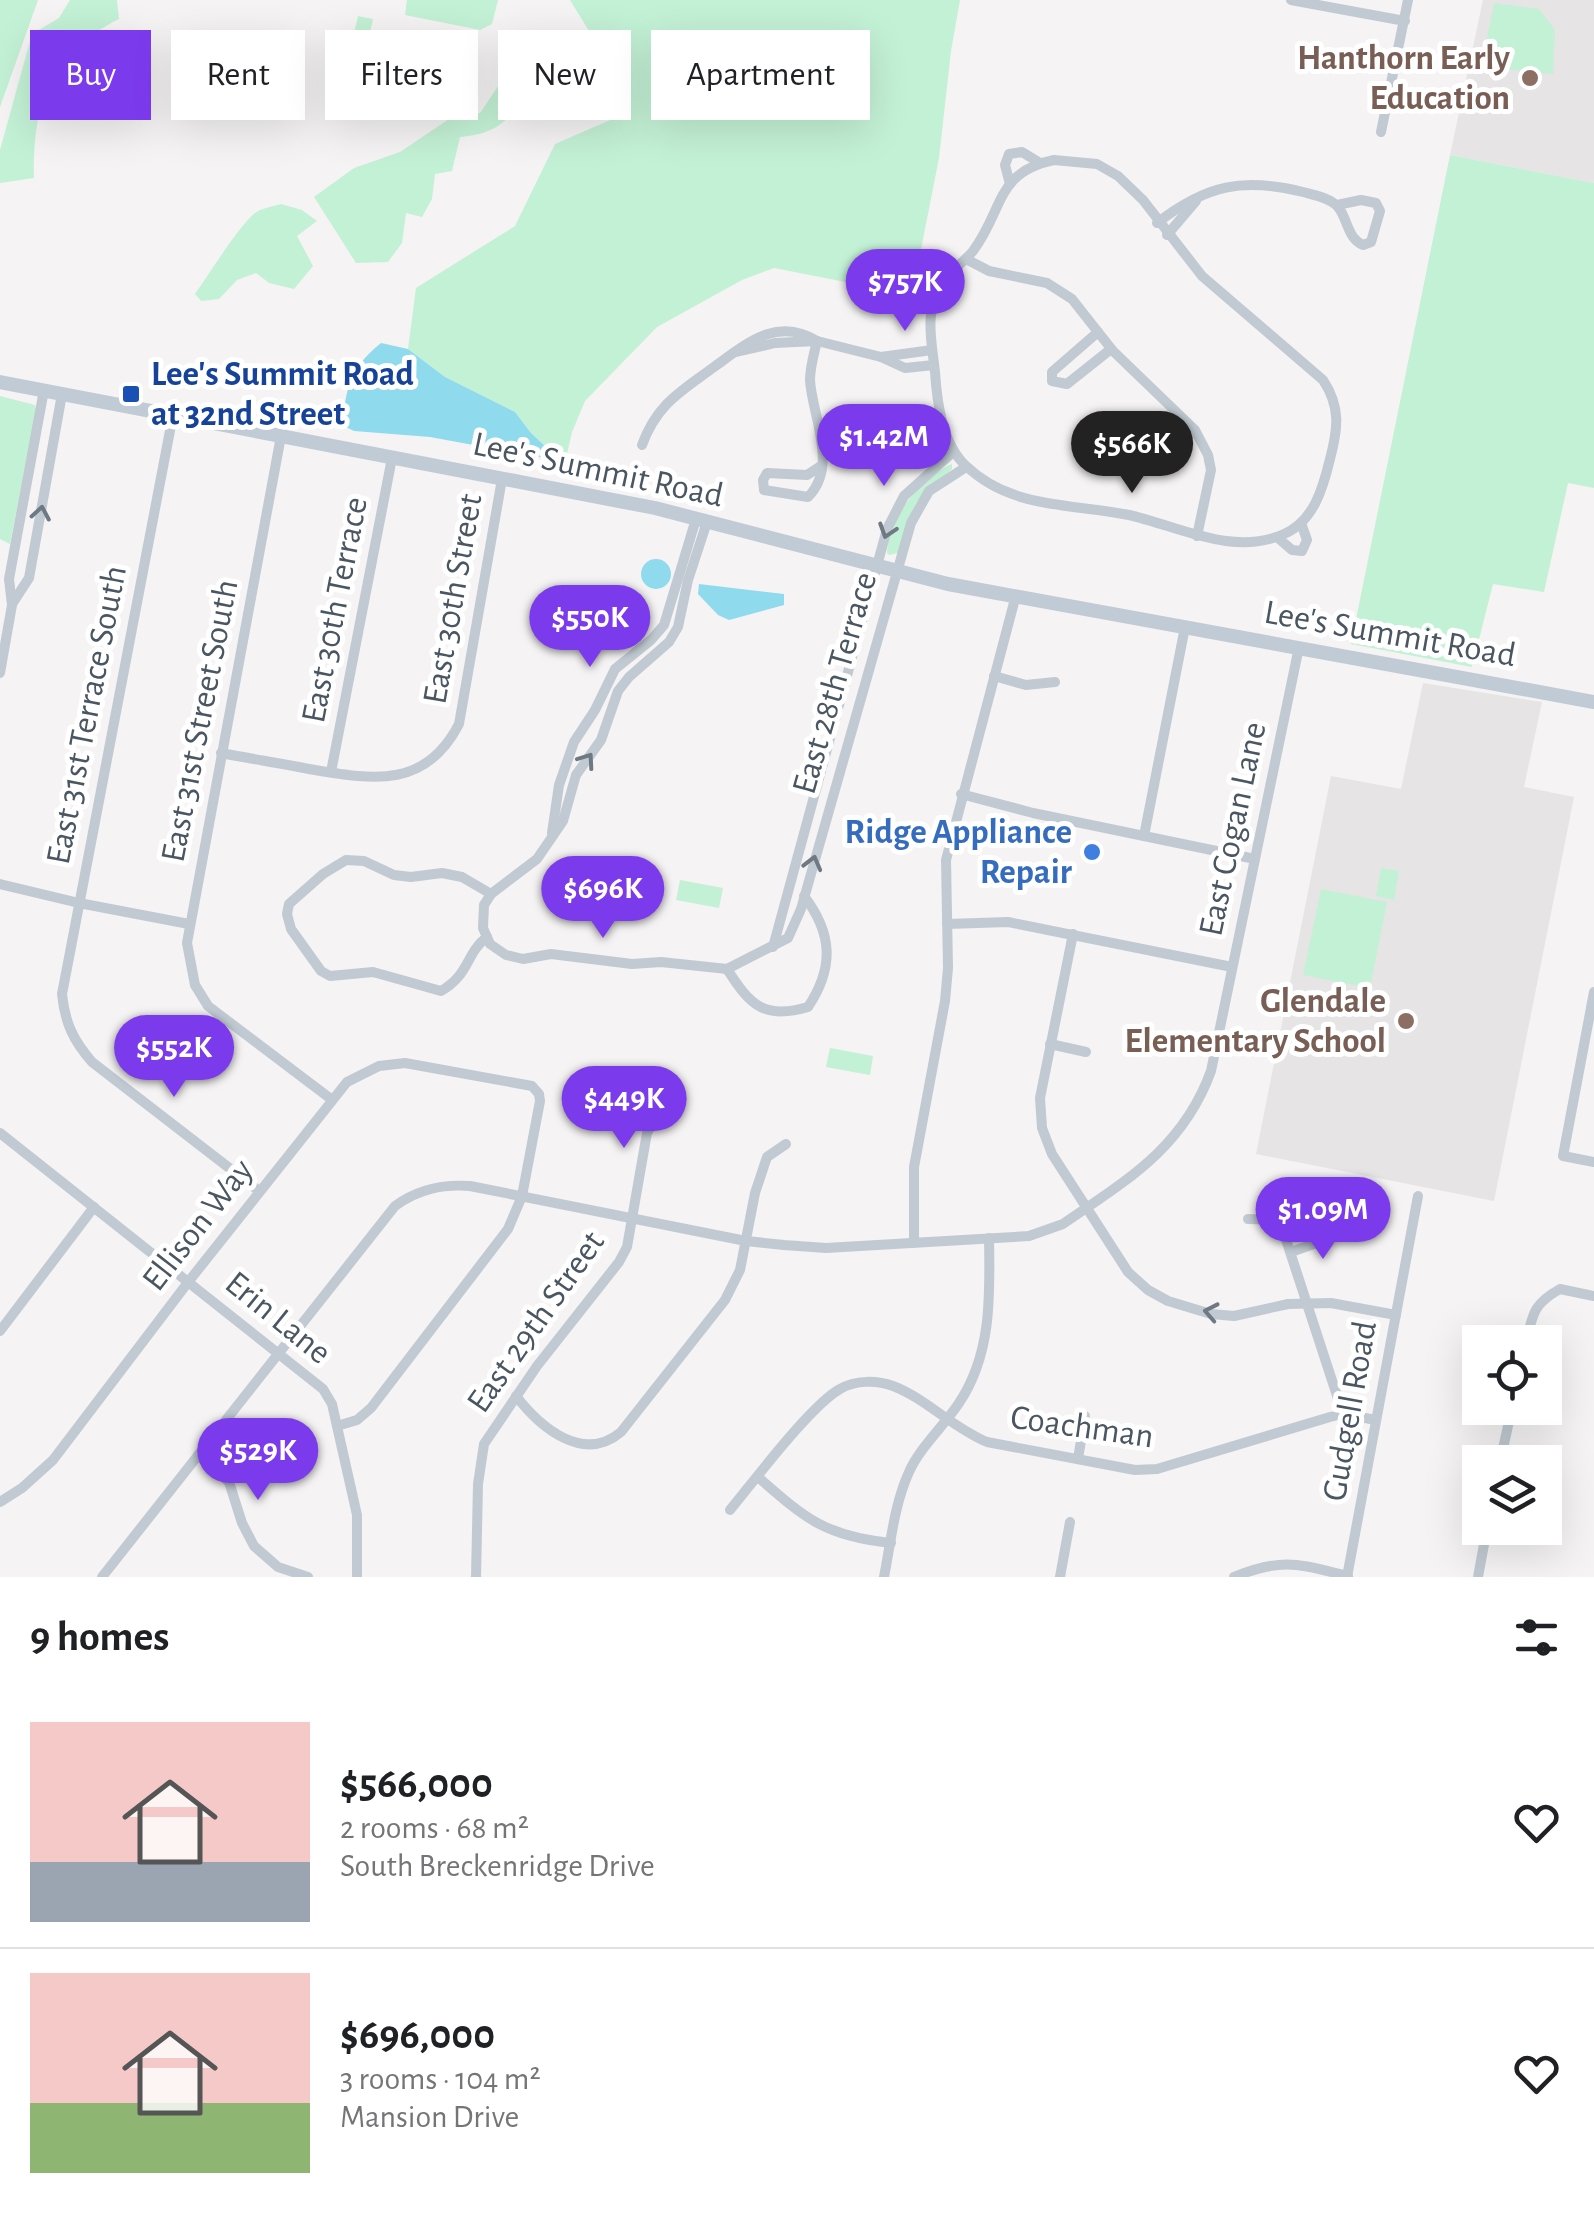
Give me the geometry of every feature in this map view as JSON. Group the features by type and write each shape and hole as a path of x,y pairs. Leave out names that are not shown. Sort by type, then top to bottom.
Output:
{"main road":[{"name":"Lee's Summit Road","path":"0,382 655,508 878,567 1016,596 1594,702"}],"street":[{"path":"1291,0 1405,20"},
{"path":"1381,132 1408,0"},
{"path":"1010,184 1006,166 1009,154 1022,152 1040,163"},
{"path":"1054,160 1096,164 1118,176 1143,200 1157,223 1202,276 1324,380 1338,413 1337,433 1323,487 1302,523 1277,537 1212,540 1107,511 1048,506 993,485 966,466 954,451 942,422 929,312 935,294 950,272 987,230 1010,184 1030,165 1054,160"},
{"path":"1157,223 1175,209 1236,183 1279,186 1337,205 1360,200 1376,203 1380,212 1371,242 1356,242 1337,205"},
{"path":"1167,235 1196,200"},
{"path":"966,258 990,271 1046,284 1072,299 1112,349 1195,430 1208,455 1210,486 1198,536"},
{"path":"642,445 650,422 666,402 750,340 779,331 799,331 817,341 881,356 905,368 934,366"},
{"path":"1098,332 1052,372 1052,380 1067,384 1112,349"},
{"path":"817,341 810,375 821,434 821,466 813,492 808,497 764,490 767,473 807,475 821,466"},
{"path":"881,356 932,350"},
{"path":"0,673 6,603 44,390"},
{"path":"6,603 29,578 62,394"},
{"name":"East 31st Terrace South","path":"173,415 62,994 67,1026 75,1043 92,1062 259,1191"},
{"name":"East 31st Street South","path":"281,436 186,943 195,985 214,1011 331,1099"},
{"name":"East 28th Terrace","path":"773,947 887,529 898,503 954,451"},
{"name":"East 30th Terrace","path":"331,772 392,458"},
{"name":"East 28th Terrace","path":"773,947 788,938 804,896 895,571 918,507 929,491 966,466"},
{"name":"East 30th Street","path":"331,772 369,779 402,774 432,758 457,728 502,479"},
{"path":"547,848 558,785 574,742 595,710 614,669 664,625 702,520"},
{"path":"702,520 678,627 669,642 629,676 618,692 600,740 576,775 570,805 547,848 491,894 484,905 483,928 490,944 506,955 524,959 550,954 632,964 661,962 727,969 773,947"},
{"path":"1277,537 1292,550 1302,551 1307,540 1302,523"},
{"path":"914,1243 914,1167 945,1001 946,860 1016,596"},
{"path":"1144,836 1185,627"},
{"name":"East Cogan Lane","path":"102,1577 396,1206 426,1189 470,1186 746,1241 826,1248 1046,1232 1153,1160 1190,1116 1211,1068 1299,648"},
{"path":"994,676 1026,684 1055,682"},
{"path":"222,754 331,772"},
{"path":"961,794 1033,813 1255,859"},
{"path":"487,937 480,941 458,981 441,990 373,972 330,976 321,970 291,929 287,914 289,904 346,860 411,877 442,873 462,876 491,894"},
{"path":"0,884 190,924"},
{"path":"727,969 750,1001 764,1010 788,1013 808,1007 823,984 826,957 825,932 804,896"},
{"path":"947,924 1008,922 1232,967"},
{"path":"1073,934 1040,1098 1042,1128 1052,1154 1128,1272 1168,1302 1211,1314 1234,1316 1307,1303 1330,1303 1396,1316"},
{"path":"1594,992 1563,1156 1594,1162"},
{"path":"1050,1044 1086,1052"},
{"name":"Ellison Way","path":"0,1502 53,1460 331,1099 362,1072 396,1063 532,1086 540,1101 522,1196"},
{"name":"East 29th Street","path":"476,1577 482,1451 516,1396 619,1262 626,1246 647,1134 654,1121 664,1116"},
{"path":"0,1151 4,1136"},
{"name":"Erin Lane","path":"4,1136 323,1389 332,1404 358,1515 358,1577"},
{"path":"516,1396 540,1422 570,1441 592,1445 615,1437 725,1300 740,1270 755,1193 767,1158 786,1144"},
{"path":"338,1426 357,1420 371,1408 508,1229 522,1196"},
{"name":"Gudgell Road","path":"1348,1576 1418,1196"},
{"path":"0,1332 94,1208"},
{"path":"1248,1218 1278,1215 1344,1414"},
{"path":"1290,1252 1342,1234"},
{"path":"884,1577 908,1474 970,1385 984,1344 990,1293 989,1238"},
{"path":"1530,1325 1542,1300 1560,1289 1594,1296"},
{"name":"Coachman","path":"758,1477 826,1399 849,1385 874,1382 892,1386 987,1442 1135,1470 1157,1469 1344,1414 1376,1420"},
{"path":"1078,1459 1085,1416"},
{"path":"198,1455 229,1482 254,1546 278,1567 308,1577"},
{"path":"730,1510 758,1477 821,1528 890,1543"},
{"path":"1060,1577 1070,1522"},
{"path":"1478,1577 1485,1545"},
{"path":"1234,1577 1266,1564 1298,1564 1348,1576"}],"shaded area":[{"name":"Hanthorn Early Education","path":"1483,0 1594,0 1594,183 1450,155"},
{"name":"Glendale Elementary School","path":"1423,683 1542,702 1524,787 1574,797 1494,1201 1256,1154 1331,776 1401,789"}],"green space":[{"path":"0,0 38,0 0,107"},
{"path":"70,0 117,0 119,19 100,30 39,30 59,18"},
{"path":"407,0 498,0 492,24 480,30 405,15"},
{"path":"570,0 960,0 939,158 912,295 774,268 742,280 657,327 585,401 566,458 561,461 515,412 445,377 408,349 416,288 515,226 555,144 610,120 631,120 631,30 588,30"},
{"path":"1494,3 1539,9 1555,30 1553,74 1494,68 1485,48"},
{"path":"358,16 373,19 370,30 355,30"},
{"path":"30,41 30,120 38,120 34,178 0,183 0,150"},
{"path":"498,86 498,120 505,120 484,133 460,137 452,171 435,174 432,199 422,217 406,213 402,243 388,262 356,263 314,197 354,168 400,152 448,120 478,120"},
{"path":"1450,155 1594,183 1594,488 1568,483 1544,592 1493,584 1472,667 1351,644"},
{"path":"281,204 302,210 317,221 297,236 313,266 294,289 269,283 256,273 237,280 219,299 201,301 195,294 244,225 258,211"},
{"path":"0,396 35,405 36,410 10,544 0,539"},
{"path":"952,464 952,469 916,503 898,553 889,555 889,539 908,500"},
{"path":"1381,868 1399,871 1394,900 1376,896"},
{"path":"680,880 723,888 719,908 676,900"},
{"path":"1321,889 1387,902 1370,988 1303,975"},
{"path":"830,1048 873,1056 870,1075 826,1067"}],"water":[{"path":"381,343 408,349 445,377 515,412 561,461 430,437 354,431 342,425 351,379 362,361"},
{"path":"656,559 667,563 671,574 667,585 656,589 645,585 641,574 645,563"},
{"path":"699,584 784,594 784,605 729,620 718,615 698,594"}],"place":[{"name":"Hanthorn Early Education","path":"1530,78"},
{"name":"Lee's Summit Road at 32nd Street","path":"131,394"},
{"name":"Ridge Appliance Repair","path":"1092,852"},
{"name":"Glendale Elementary School","path":"1406,1021"}]}
